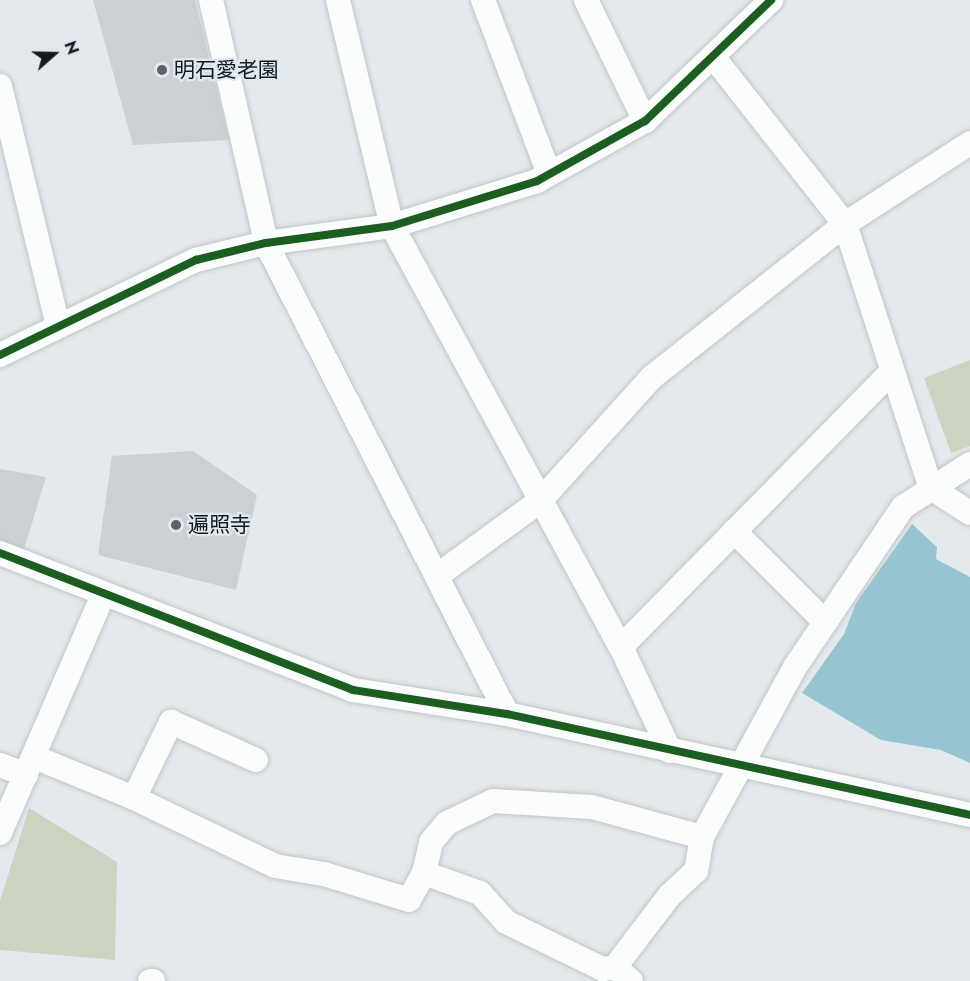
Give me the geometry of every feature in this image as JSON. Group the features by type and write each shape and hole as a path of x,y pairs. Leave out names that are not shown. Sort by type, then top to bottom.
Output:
{"street":[{"path":"210,0 266,243 438,575 507,714"},
{"path":"338,0 392,226 621,647 670,751"},
{"path":"483,0 549,174"},
{"path":"586,0 645,121"},
{"path":"0,355 196,260 266,243 392,226 549,174 645,121 715,59 771,0"},
{"path":"715,59 845,225 891,372 931,488 970,513"},
{"path":"0,87 58,325"},
{"path":"438,575 540,501 651,378 845,225 970,143"},
{"path":"621,647 891,372"},
{"path":"424,873 480,893 506,922 603,969 623,974 669,896 696,870 702,837 745,767 795,667 903,507 970,464"},
{"path":"734,531 825,622"},
{"path":"0,553 103,595 354,690 507,714 970,815"},
{"path":"0,834 103,595"},
{"path":"134,798 171,722 256,760"},
{"path":"0,765 31,766 134,798 275,866 324,874 409,900 424,873 431,842 447,823 493,801 592,807 702,837"}],"green space":[{"path":"970,360 970,446 951,453 924,378"},
{"path":"29,808 117,862 115,960 0,950 0,901"}],"water":[{"path":"912,524 937,547 936,559 970,577 970,763 941,750 881,740 802,693 844,634 856,603"}],"building":[{"name":"明石愛老園","path":"93,0 195,0 229,140 133,145"},
{"name":"遍照寺","path":"193,451 257,495 236,590 98,555 112,456"},
{"path":"0,469 46,477 23,553 0,544"}],"cycle path":[{"path":"0,355 196,260 266,243 392,226 537,181 645,121 771,0"},
{"path":"0,553 353,690 507,714 970,815"}],"place":[{"name":"明石愛老園","path":"162,70"},
{"name":"遍照寺","path":"176,525"}]}
